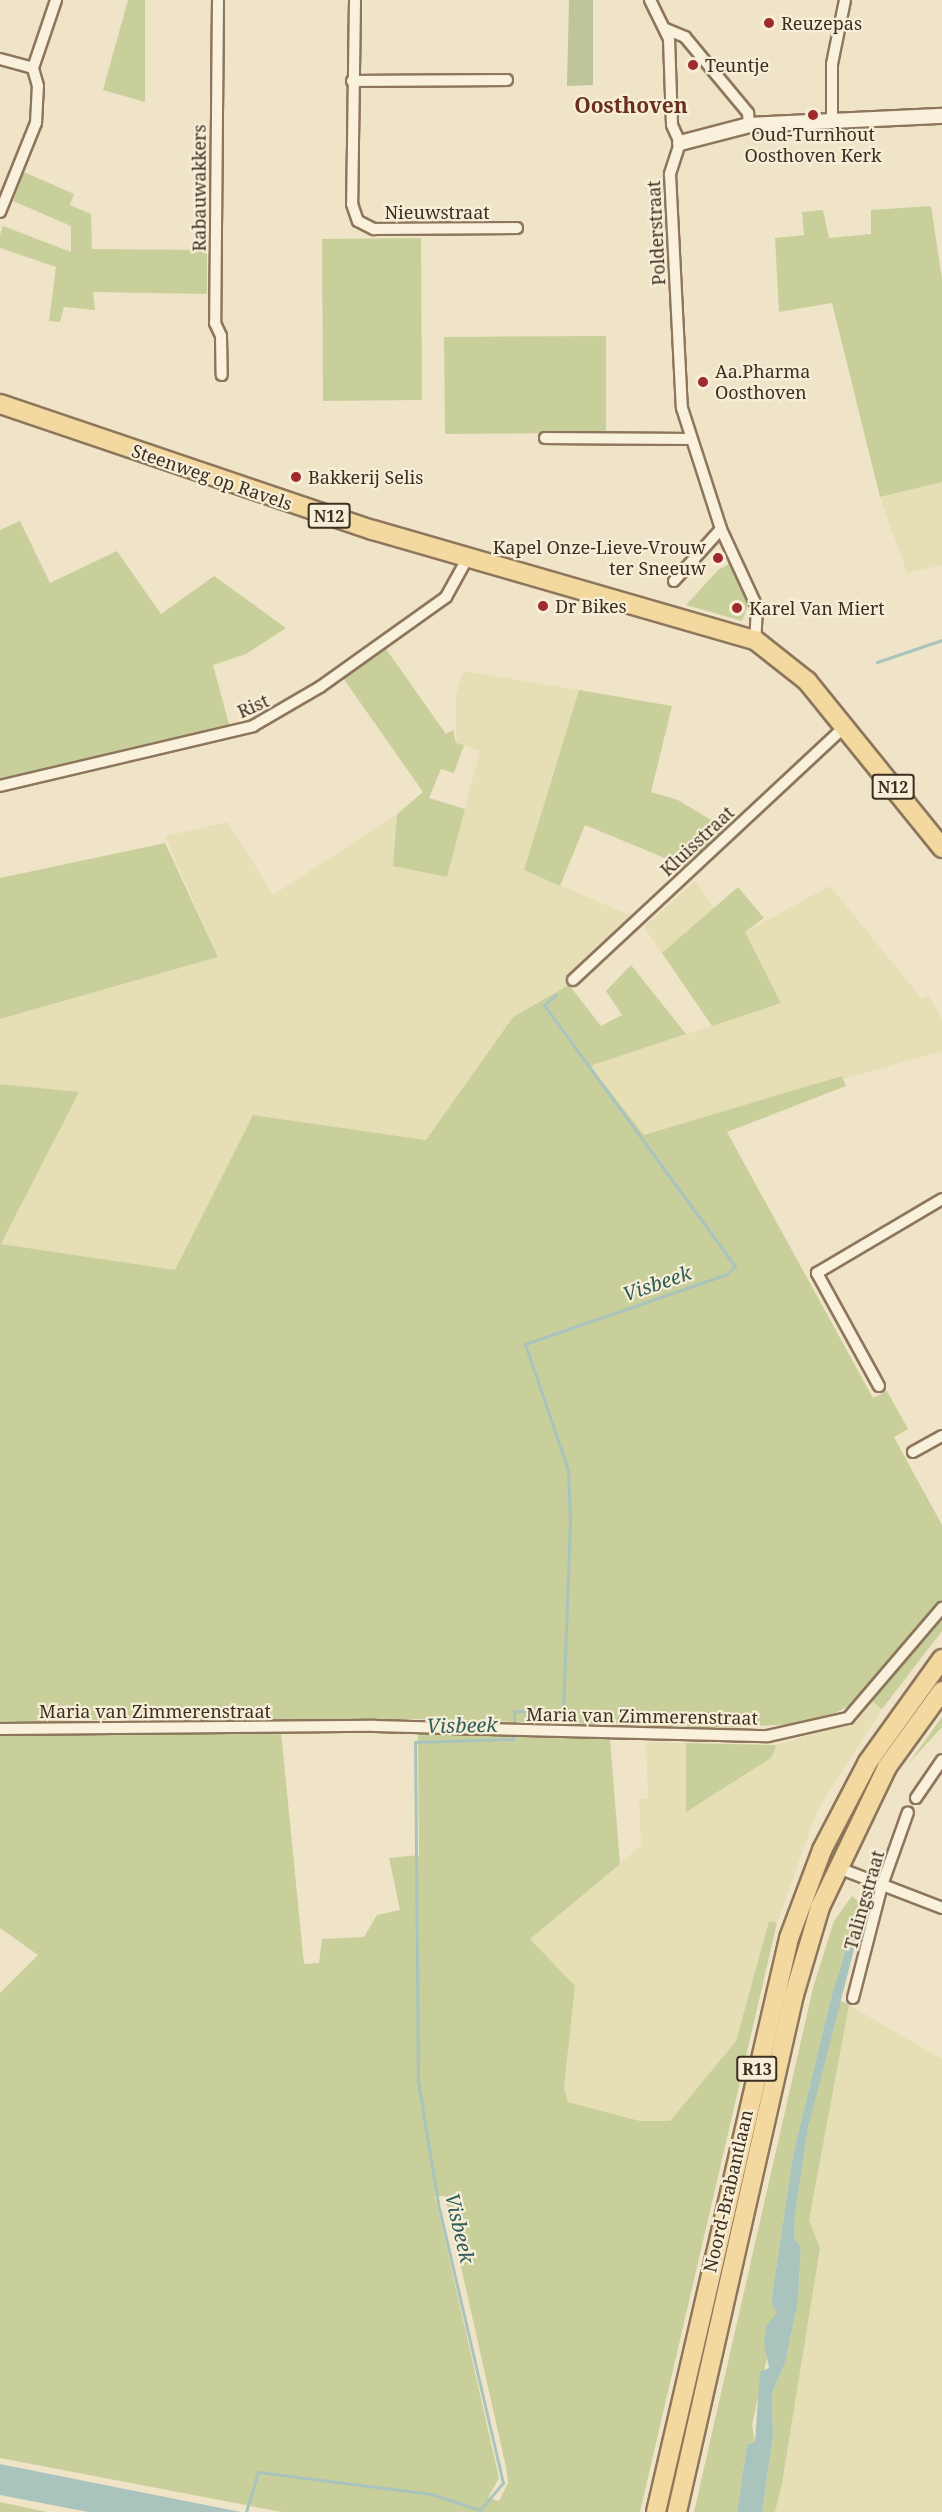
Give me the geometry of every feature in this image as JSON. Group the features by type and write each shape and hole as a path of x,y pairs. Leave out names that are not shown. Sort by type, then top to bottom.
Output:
{"main road":[{"name":"Steenweg op Ravels","path":"0,404 467,559 754,640 795,669 845,726"},
{"name":"N12","path":"845,726 942,848"},
{"name":"Noord-Brabantlaan","path":"656,2512 789,1938 822,1850 868,1762 942,1659"},
{"name":"Noord-Brabantlaan","path":"677,2512 794,1995 836,1867 887,1767 942,1691"}],"street":[{"path":"0,212 36,123 38,86 33,68 56,0"},
{"name":"Rabauwakkers","path":"218,0 215,323 221,336 222,375"},
{"name":"Nieuwstraat","path":"355,0 352,81 352,204 357,221 374,229 517,228"},
{"path":"650,0 666,29 672,125 680,143 749,125 832,123 942,116"},
{"path":"832,123 832,64 846,0"},
{"path":"666,29 692,46 748,113 749,125"},
{"path":"0,59 33,68"},
{"path":"352,81 507,80"},
{"name":"Polderstraat","path":"680,143 670,174 680,387 689,439 721,529 757,607 754,640"},
{"path":"545,438 689,439"},
{"path":"674,581 721,529"},
{"name":"Rist","path":"0,786 253,726 320,687 446,597 467,559"},
{"name":"Kluisstraat","path":"573,980 845,726"},
{"path":"879,1386 817,1273 942,1199"},
{"path":"913,1452 942,1436"},
{"name":"Maria van Zimmerenstraat","path":"0,1729 375,1726 768,1736 848,1718 942,1608"},
{"path":"916,1798 942,1760"},
{"name":"Talingstraat","path":"853,1998 882,1885 908,1812"},
{"path":"836,1867 942,1908"}],"shaded area":[{"path":"942,482 942,565 907,573 880,497"},
{"path":"464,671 579,690 524,870 634,917 569,985 513,1017 426,1140 253,1115 175,1270 1,1244 78,1092 0,1084 0,1019 218,957 165,836 228,822 273,895 397,814 393,866 447,877 480,751 456,743 456,693"},
{"path":"695,881 715,909 662,953 644,927"},
{"path":"830,886 922,999 928,995 942,1019 942,1051 644,1135 589,1066 781,1003 745,932"},
{"path":"872,1701 882,1709 818,1809 777,1923 769,1921 736,2041 670,2121 640,2121 568,2102 564,2088 575,1986 529,1939 641,1846 639,1799 648,1798 646,1742 686,1743 686,1811 771,1758 777,1745 855,1721"},
{"path":"849,2005 942,2059 942,2512 775,2512 820,2248 809,2220 821,2139"}],"green space":[{"path":"128,0 145,0 145,102 103,90"},
{"path":"569,0 593,0 593,85 567,86"},
{"path":"24,172 74,194 70,205 91,214 92,249 207,250 207,294 93,292 95,310 64,307 60,322 49,321 56,267 0,248 0,235 3,226 71,252 71,226 13,201"},
{"path":"931,206 942,279 942,482 880,497 832,303 779,312 775,238 804,235 802,212 823,210 829,238 871,234 871,210"},
{"path":"421,238 422,400 323,401 322,239"},
{"path":"606,336 606,433 445,434 444,337"},
{"path":"20,521 50,583 117,551 161,614 214,576 286,628 246,654 213,665 230,728 0,779 0,530"},
{"path":"732,562 749,603 742,621 686,605 718,570"},
{"path":"386,649 446,734 453,730 456,743 464,745 454,773 441,769 429,798 465,809 447,877 393,866 397,814 423,792 343,678"},
{"path":"579,690 672,706 651,792 678,800 726,829 684,866 585,825 560,886 524,870"},
{"path":"165,843 218,957 0,1019 0,878"},
{"path":"738,887 764,918 745,932 781,1003 712,1026 662,953"},
{"path":"631,965 686,1034 590,1066 644,1135 842,1076 846,1086 727,1132 873,1398 887,1391 908,1429 894,1437 942,1525 942,1631 882,1709 861,1692 853,1704 835,1713 792,1724 724,1728 424,1719 280,1722 304,1964 319,1963 322,1939 364,1937 377,1915 400,1910 389,1858 419,1855 418,1733 610,1739 620,1864 530,1939 575,1986 564,2088 568,2102 640,2121 670,2121 736,2041 769,1921 777,1923 640,2512 282,2512 0,2458 0,1993 38,1955 0,1928 0,1734 157,1733 154,1719 0,1722 0,1084 79,1092 1,1244 175,1270 253,1115 426,1140 513,1017 569,985 601,1026 622,1015 606,991","holes":["435,2196 445,2196 506,2467 508,2483 499,2501 488,2498 499,2478"]},
{"path":"942,1717 942,1727 908,1764"},
{"path":"686,1743 777,1745 771,1758 686,1812"},
{"path":"852,1896 860,1903 831,1998 793,2155 771,2303 777,2313 752,2425 755,2442 747,2444 737,2512 694,2512 813,1988 834,1921"},
{"path":"839,2000 849,2005 809,2220 820,2248 782,2483 775,2512 762,2512 773,2437 772,2393 785,2363 798,2302 801,2247 794,2238 795,2215 808,2128"},
{"path":"0,2502 47,2512 0,2512"}],"water":[{"path":"860,1903 865,1907 808,2128 795,2215 794,2238 801,2247 798,2302 785,2363 772,2393 773,2437 762,2512 737,2512 747,2444 755,2442 760,2372 769,2368 764,2343 766,2326 777,2313 771,2303 793,2155 831,1998"},
{"path":"0,2464 241,2512 88,2512 0,2495"}],"waterway":[{"path":"877,662 942,640"},
{"name":"Visbeek","path":"514,1726 514,1711 563,1712 570,1520 568,1470 525,1344 727,1274 735,1266 544,1005 556,995"},
{"name":"Visbeek","path":"246,2512 258,2472 432,2494 480,2510 503,2483 439,2209 418,2081 415,1742 513,1739 513,1732"}],"place":[{"name":"Reuzepas","path":"769,23"},
{"name":"Teuntje","path":"693,65"},
{"name":"Oud-Turnhout Oosthoven Kerk","path":"813,115"},
{"name":"Aa.Pharma Oosthoven","path":"703,382"},
{"name":"Bakkerij Selis","path":"296,477"},
{"name":"Kapel Onze-Lieve-Vrouw ter Sneeuw","path":"718,558"},
{"name":"Dr Bikes","path":"543,606"},
{"name":"Karel Van Miert","path":"737,608"}],"district":[{"name":"Oosthoven","path":"631,105"}]}
